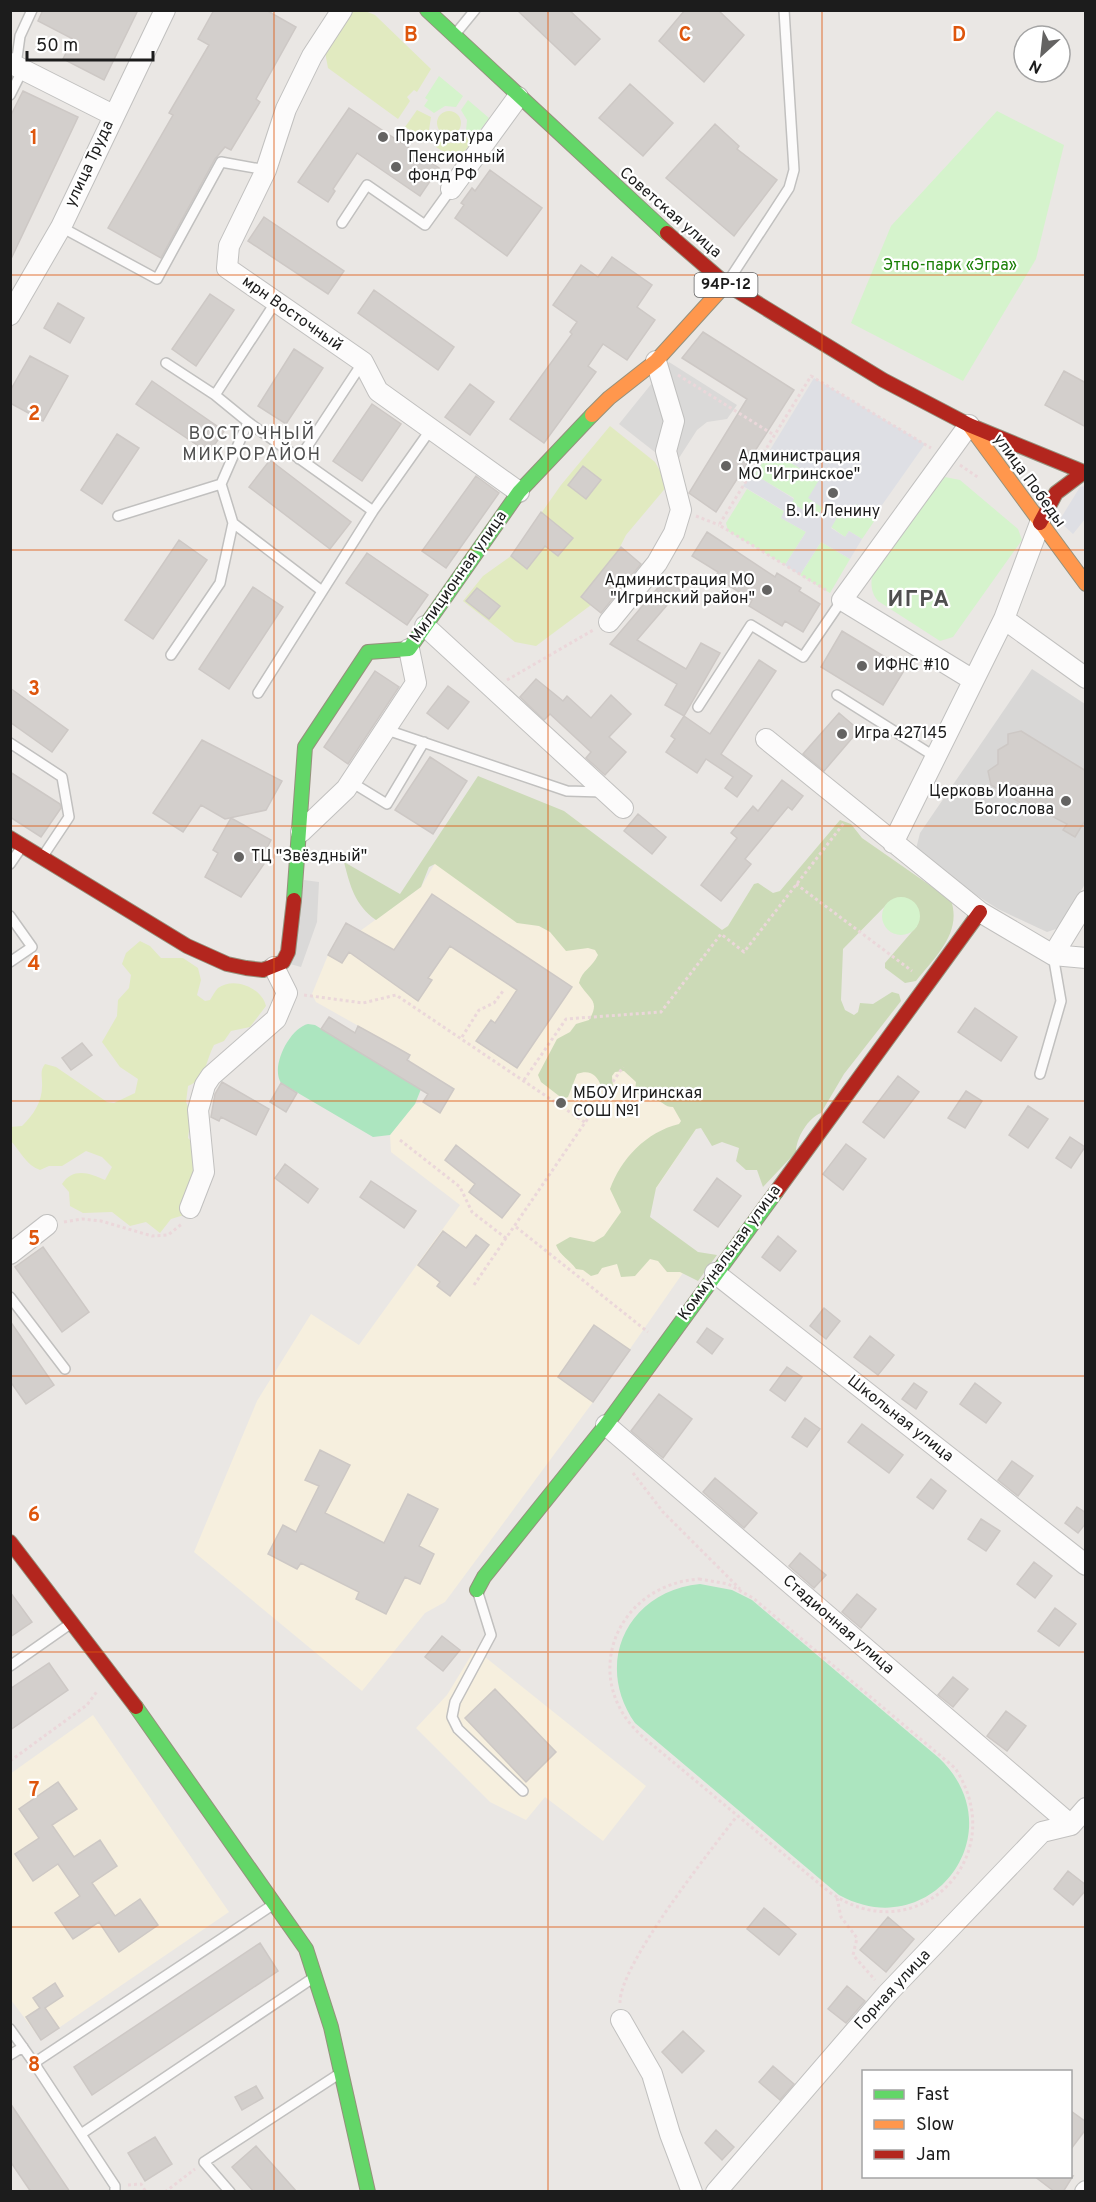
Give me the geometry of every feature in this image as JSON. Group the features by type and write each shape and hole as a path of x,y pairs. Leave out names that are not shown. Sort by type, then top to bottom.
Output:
{"street":[{"name":"улица Труда","path":"10,315 61,227 165,10"},
{"name":"мрн Восточный","path":"342,10 312,56 286,109 266,170 229,246 227,268 363,362 378,391 519,492"},
{"name":"Советская улица","path":"427,10 518,97 726,284 883,380 969,425 1085,473"},
{"path":"16,66 113,115"},
{"path":"451,189 518,97"},
{"name":"Милиционная улица","path":"274,967 283,962 288,952 301,832 306,747 368,652 409,649 519,492 609,398 656,361 726,284"},
{"path":"609,622 657,563 674,532 681,510 666,451 674,421 656,361"},
{"path":"969,425 842,600 973,680"},
{"name":"улица Победы","path":"969,425 1086,584"},
{"path":"893,843 1004,619 1048,500 1062,484 1085,473"},
{"path":"1004,619 1086,678"},
{"path":"424,626 623,808"},
{"path":"301,832 351,782 416,683 409,649"},
{"path":"766,740 980,912 1053,955 1086,958"},
{"path":"16,842 187,946 226,964 264,970 274,967 287,993 276,1019 211,1076 205,1084 198,1110 204,1172 190,1208"},
{"path":"1053,955 1086,901"},
{"name":"Коммунальная улица","path":"477,1590 484,1577 606,1425 980,912"},
{"path":"10,1254 47,1225"},
{"name":"Школьная улица","path":"715,1273 1086,1566"},
{"name":"Стадионная улица","path":"606,1425 1071,1825"},
{"path":"10,1542 72,1623 276,1903 306,1949 331,2027 339,2074 368,2192"},
{"path":"1071,1825 1086,1808"},
{"name":"Горная улица","path":"716,2192 887,1994 1042,1832 1071,1825"},
{"path":"621,2020 652,2074 670,2134 692,2192"}],"lane":[{"path":"10,95 20,36 32,10"},
{"path":"453,36 475,10"},
{"path":"726,284 789,188 794,170 784,10"},
{"path":"61,227 158,279 221,162 266,170"},
{"path":"342,223 367,185 425,225 451,189"},
{"path":"215,395 275,303"},
{"path":"299,459 363,362"},
{"path":"166,363 215,395 248,422 373,511"},
{"path":"171,655 220,583 233,523 221,484 248,422"},
{"path":"258,693 373,511 431,429"},
{"path":"118,516 221,484"},
{"path":"233,523 322,591"},
{"path":"698,707 751,625 802,657 842,600"},
{"path":"837,696 937,758"},
{"path":"387,730 567,792 603,792"},
{"path":"351,782 387,804 424,742"},
{"path":"10,743 62,777 69,817 42,858"},
{"path":"10,864 16,842"},
{"path":"10,916 32,947 10,962"},
{"path":"1040,1074 1061,1001 1053,955"},
{"path":"10,1297 65,1369"},
{"path":"477,1590 491,1635 455,1702 452,1717 458,1729 523,1791"},
{"path":"10,1666 72,1623"},
{"path":"34,2063 276,1903"},
{"path":"81,2134 316,1975"},
{"path":"10,2029 115,2189"},
{"path":"10,2055 23,2047"},
{"path":"230,2192 204,2162 339,2074"}],"path":[{"path":"656,361 774,435"},
{"path":"719,525 811,376 969,470 987,486"},
{"path":"681,510 719,525 842,600"},
{"path":"493,688 573,639 609,622"},
{"path":"524,1080 566,1019 661,1012 721,934 744,952 853,811"},
{"path":"796,884 928,983"},
{"path":"462,1037 479,1010 494,1003 503,991"},
{"path":"287,993 363,1003 396,995 462,1037 586,1123"},
{"path":"474,1285 623,1068"},
{"path":"400,1140 460,1187 472,1212 507,1239"},
{"path":"82,1219 101,1221 152,1236 168,1235 183,1223 190,1208"},
{"path":"516,1227 665,1343"},
{"path":"629,1465 640,1485 663,1512 741,1590 941,1754 955,1768 970,1796 974,1817 972,1844 959,1873 940,1893 918,1906 894,1912 869,1910 837,1898 637,1732 624,1715 614,1694 610,1660 616,1634 623,1621 640,1601 667,1585 699,1579 728,1584 741,1590"},
{"path":"10,1761 87,1705 99,1689"},
{"path":"621,2020 619,2000 623,1983 635,1960 695,1870 737,1816"},
{"path":"837,1898 842,1917 857,1938 853,1955 887,1994"},
{"path":"165,2192 204,2162"},
{"path":"115,2189 141,2184 146,2192"}],"shaded area":[{"path":"669,362 737,405 727,419 707,422 697,430 679,458 665,460 619,424"},
{"path":"814,378 925,444 875,515 856,504 845,519 838,516 831,528 845,537 849,531 862,539 850,559 821,542 800,575 785,565 806,532 781,518 784,511 743,486 751,472 794,499 792,503 816,518 823,508 808,498 819,480 770,450"},
{"path":"1085,486 1085,519 1073,534 1059,521 1080,487"},
{"path":"1032,669 1085,704 1085,884 1059,928 1047,932 998,909 937,870 916,849 920,833"},
{"name":"МБОУ Игринская СОШ №1","path":"485,779 546,833 702,1120 637,1217 694,1257 593,1402 445,1602 425,1613 362,1691 194,1552 257,1401 311,1314 359,1345 460,1205 391,1152 390,1135 415,1104 423,1102 440,1113 454,1088 410,1062 410,1055 316,1002 312,994 328,955 346,923 360,931 421,887"},
{"path":"304,880 319,882 317,922 301,967 290,964"},
{"path":"475,1649 646,1786 603,1841 545,1797 526,1820 490,1802 416,1728 447,1695"},
{"path":"93,1715 229,1912 41,2040 11,2000 10,1774"}],"green space":[{"path":"349,11 365,11 375,15 431,69 417,92 414,90 407,97 410,101 398,119 328,68 325,52"},
{"path":"439,76 463,96 456,107 445,106 434,113 424,106 428,100 425,98"},
{"path":"468,100 489,118 476,136 466,131 467,120 461,110"},
{"path":"417,110 431,117 429,130 434,139 431,143 405,127"},
{"path":"449,111 454,112 460,118 460,128 454,134 449,135 444,134 438,128 437,123 438,118 444,112"},
{"name":"Этно-парк «Эгра»","path":"997,111 1064,145 1036,259 963,381 851,323 891,226"},
{"path":"463,135 472,141 458,161 436,147 439,142 452,143"},
{"path":"610,426 655,462 668,485 626,535 591,605 536,646 515,642 463,601 483,576 511,556 561,485"},
{"path":"770,450 819,480 824,507 816,518 791,503 794,498 755,475"},
{"path":"945,477 960,480 1018,529 1022,540 953,637 940,641 878,601 873,593 872,580 874,566"},
{"path":"747,489 785,512 781,518 806,532 785,565 728,531 726,523"},
{"path":"856,504 877,517 862,539 849,531 845,537 831,527 838,515 845,519"},
{"path":"821,542 850,559 830,593 800,575"},
{"path":"478,776 564,811 722,930 728,926 754,884 758,883 773,893 780,891 840,820 851,824 862,838 951,900 953,923 950,934 939,953 916,981 905,983 885,968 885,963 917,926 889,902 843,949 841,1000 845,1010 854,1015 858,1012 860,1003 873,1004 892,992 899,994 901,1001 844,1074 821,1113 804,1129 796,1152 763,1187 757,1170 746,1170 736,1161 739,1148 722,1142 712,1146 701,1128 696,1129 656,1188 650,1217 698,1252 717,1255 698,1281 680,1272 667,1272 658,1261 650,1259 635,1276 621,1277 617,1264 602,1268 598,1274 591,1276 583,1270 576,1269 556,1245 570,1237 594,1242 604,1236 621,1212 610,1189 621,1167 636,1148 646,1140 681,1121 673,1107 638,1094 635,1091 636,1082 624,1071 615,1072 612,1076 613,1086 607,1089 601,1086 592,1074 586,1072 577,1074 568,1097 563,1099 541,1082 538,1075 557,1039 570,1032 576,1024 589,1020 592,1013 594,1004 579,983 598,955 595,950 588,948 566,951 550,932 539,926 517,923 435,864 429,867 421,887 376,920 363,908 354,894 344,862 400,894"},
{"path":"901,897 915,902 920,916 915,930 901,935 887,930 882,916 887,902"},
{"path":"140,941 150,946 161,958 183,958 198,968 201,980 197,995 205,1001 210,1000 218,988 232,983 253,989 266,1006 250,1027 231,1031 224,1041 214,1045 199,1079 188,1086 186,1102 191,1113 188,1138 203,1154 184,1215 171,1219 160,1233 146,1222 130,1226 112,1212 83,1213 70,1206 69,1192 62,1184 66,1179 76,1173 82,1173 105,1180 112,1167 102,1157 86,1151 62,1166 49,1166 40,1170 27,1162 11,1141 10,1127 22,1126 37,1107 41,1096 42,1071 45,1064 56,1067 107,1102 114,1103 135,1093 138,1079 120,1067 102,1042 117,1016 118,1000 129,988 131,975 122,964 126,953"},
{"path":"308,1024 315,1025 421,1089 415,1104 390,1135 373,1137 281,1083 278,1067 284,1049 295,1033"},
{"path":"700,1584 732,1590 752,1600 939,1758 961,1787 969,1817 966,1847 953,1873 932,1893 905,1905 873,1907 839,1895 635,1723 623,1700 617,1677 618,1654 625,1634 637,1615 654,1600 675,1590"}],"building":[{"path":"43,10 138,10 104,80 63,59 73,39 38,21"},
{"path":"214,10 266,10 296,27 256,99 260,102 231,150 225,147 215,159 161,258 108,228 173,115 169,113 209,45 198,39"},
{"path":"517,10 569,10 600,39 575,65"},
{"path":"685,10 718,10 744,35 704,82 659,41"},
{"path":"630,84 673,123 643,156 599,118"},
{"path":"23,91 78,117 10,261 10,117"},
{"path":"349,108 439,168 420,196 357,153 333,189 335,191 328,202 298,182"},
{"path":"715,124 739,146 737,149 777,180 734,236 666,178"},
{"path":"490,170 542,208 507,256 455,218 464,205 461,203 472,188 475,191"},
{"path":"264,217 344,271 328,294 248,241"},
{"path":"612,257 652,285 637,307 655,320 627,360 603,344 588,366 596,372 544,443 510,419 572,334 570,332 577,322 553,305 581,265 598,277"},
{"path":"374,290 454,347 438,370 358,313"},
{"path":"210,294 234,310 196,366 172,349"},
{"path":"58,303 84,318 70,343 44,328"},
{"path":"703,332 794,390 716,512 689,493 747,399 682,358"},
{"path":"294,349 323,368 286,424 258,406"},
{"path":"30,356 68,376 43,421 10,403 10,391"},
{"path":"1064,371 1086,383 1086,427 1045,405"},
{"path":"152,381 224,431 209,453 136,404"},
{"path":"470,384 494,402 470,435 445,417"},
{"path":"372,404 401,424 362,481 333,461"},
{"path":"117,434 139,448 102,504 81,490"},
{"path":"270,460 351,522 330,549 249,487"},
{"path":"583,466 601,480 586,499 568,485"},
{"path":"476,476 499,493 446,568 422,551"},
{"path":"541,512 573,538 558,556 545,546 527,569 511,556"},
{"path":"707,532 775,577 777,573 801,588 799,591 820,604 803,632 785,621 782,626 749,606 752,600 715,577 718,572 692,556"},
{"path":"179,540 207,560 153,639 125,620"},
{"path":"621,547 641,564 601,613 581,597"},
{"path":"367,553 428,595 407,625 346,583"},
{"path":"667,577 680,590 637,640 686,669 701,643 720,653 684,716 665,705 677,684 610,644"},
{"path":"253,587 283,607 229,689 199,669"},
{"path":"477,588 500,606 489,619 466,601"},
{"path":"842,631 905,669 883,705 821,667"},
{"path":"759,660 776,671 721,754 752,776 737,797 725,788 733,777 706,759 697,773 666,752 675,739 671,736 684,716 710,734"},
{"path":"375,671 399,687 348,764 324,747"},
{"path":"536,679 563,701 567,696 591,718 611,695 631,714 609,737 626,752 605,775 586,758 591,752 550,714 544,720 520,697"},
{"path":"448,686 469,702 448,729 427,713"},
{"path":"10,688 68,730 52,752 10,722"},
{"path":"839,713 859,730 824,771 803,754"},
{"path":"1021,731 1086,771 1086,819 1075,837 1063,830 1067,824 1044,812 1042,816 991,785 988,771 998,764 998,750 1008,744 1008,734"},
{"path":"202,740 282,781 266,810 225,819 201,805 183,832 153,813"},
{"path":"430,757 467,781 433,834 395,810"},
{"path":"10,772 60,804 61,808 41,837 10,817"},
{"path":"782,780 803,796 792,810 788,807 745,859 751,864 721,901 701,885 737,838 731,833 753,806 758,811"},
{"path":"638,814 666,837 652,854 624,831"},
{"name":"ТЦ \"Звёздный\"","path":"231,818 271,840 260,861 264,864 241,897 205,877 218,853 213,850"},
{"path":"432,894 572,987 517,1068 476,1041 491,1020 495,1023 517,990 450,946 428,978 432,980 418,1001 349,952 342,963 328,955 346,923 394,950"},
{"path":"975,1008 1017,1037 1001,1061 958,1032"},
{"path":"329,1017 355,1033 358,1026 410,1055 407,1060 454,1089 440,1113 423,1102 428,1094 321,1029"},
{"path":"82,1043 92,1055 71,1070 62,1058"},
{"path":"898,1076 919,1092 884,1138 863,1122"},
{"path":"222,1082 269,1109 256,1135 221,1117 219,1121 211,1117 215,1094"},
{"path":"281,1083 297,1093 286,1112 270,1102"},
{"path":"966,1091 982,1101 965,1128 948,1118"},
{"path":"1028,1106 1048,1119 1028,1148 1009,1135"},
{"path":"1070,1137 1085,1147 1071,1168 1056,1158"},
{"path":"846,1144 866,1159 843,1190 823,1174"},
{"path":"456,1145 520,1195 502,1218 469,1192 475,1184 445,1160"},
{"path":"285,1164 318,1189 308,1203 275,1178"},
{"path":"717,1178 741,1196 718,1227 694,1210"},
{"path":"371,1181 416,1211 404,1228 360,1197"},
{"path":"443,1231 466,1248 476,1235 489,1245 450,1296 437,1286 440,1282 418,1265"},
{"path":"778,1236 796,1251 780,1271 762,1257"},
{"path":"43,1247 89,1312 62,1332 15,1267"},
{"path":"824,1308 840,1321 826,1339 810,1326"},
{"path":"10,1321 54,1385 26,1404 10,1381"},
{"path":"594,1325 630,1350 593,1402 558,1377"},
{"path":"707,1328 723,1339 712,1354 697,1342"},
{"path":"870,1336 894,1355 878,1375 854,1357"},
{"path":"787,1367 802,1377 785,1401 770,1390"},
{"path":"914,1383 927,1392 916,1409 902,1399"},
{"path":"975,1383 1001,1403 986,1423 960,1404"},
{"path":"659,1394 692,1419 663,1458 631,1431"},
{"path":"805,1418 820,1429 807,1447 792,1437"},
{"path":"862,1424 903,1455 889,1473 848,1442"},
{"path":"320,1450 350,1465 325,1513 384,1543 408,1494 438,1509 419,1546 434,1554 420,1584 405,1577 386,1614 356,1599 359,1592 301,1563 297,1569 268,1554 283,1525 296,1532 319,1486 305,1480"},
{"path":"1012,1461 1033,1476 1018,1496 998,1480"},
{"path":"715,1478 757,1513 744,1528 703,1492"},
{"path":"931,1479 946,1491 933,1509 917,1497"},
{"path":"1077,1507 1086,1513 1086,1523 1078,1533 1065,1523"},
{"path":"981,1519 1000,1531 986,1551 968,1539"},
{"path":"800,1553 826,1575 814,1588 789,1566"},
{"path":"1034,1562 1052,1576 1035,1598 1017,1584"},
{"path":"10,1592 32,1622 10,1637"},
{"path":"857,1594 876,1609 861,1628 842,1612"},
{"path":"1055,1608 1076,1624 1059,1646 1038,1631"},
{"path":"442,1636 460,1650 443,1671 425,1657"},
{"path":"49,1663 68,1690 10,1730 10,1689"},
{"path":"953,1677 968,1689 953,1707 938,1695"},
{"path":"495,1689 556,1752 526,1782 465,1718"},
{"path":"1006,1711 1026,1726 1007,1751 987,1736"},
{"path":"58,1782 77,1809 52,1825 74,1857 100,1840 117,1866 92,1883 115,1916 140,1899 158,1925 119,1952 99,1922 73,1939 55,1913 80,1896 58,1864 33,1881 15,1854 39,1838 19,1809"},
{"path":"1068,1871 1086,1885 1086,1890 1073,1905 1054,1889"},
{"path":"764,1908 796,1934 779,1955 747,1929"},
{"path":"888,1917 914,1939 886,1972 860,1950"},
{"path":"260,1943 278,1971 92,2095 74,2067"},
{"path":"55,1983 63,1996 45,2008 59,2028 41,2040 26,2017 40,2008 33,1998"},
{"path":"847,1986 865,2001 846,2023 828,2009"},
{"path":"683,2031 704,2051 682,2073 662,2052"},
{"path":"773,2066 794,2084 780,2100 759,2082"},
{"path":"256,2086 263,2098 242,2110 235,2097"},
{"path":"10,2103 70,2192 31,2192 10,2161"},
{"path":"1072,2112 1086,2122 1086,2129 1072,2148"},
{"path":"716,2130 734,2147 722,2160 705,2143"},
{"path":"155,2137 172,2164 145,2181 128,2153"},
{"path":"256,2146 297,2192 254,2192 232,2167"},
{"path":"1037,2178 1072,2178 1063,2192 1055,2192"}],"traffic: fast":[{"path":"427,10 667,233"},
{"path":"294,900 305,747 368,652 409,649 519,492 592,415"},
{"path":"477,1590 484,1577 606,1425 776,1192"},
{"path":"136,1707 306,1949 331,2027 368,2192"}],"traffic: slow":[{"path":"592,415 609,398 656,361 726,284"},
{"path":"969,425 1086,584"}],"traffic: jam":[{"path":"667,233 726,284 883,380 969,425 1086,473"},
{"path":"1040,523 1056,493 1084,472"},
{"path":"10,838 187,946 227,964 263,970 283,962 288,952 294,900"},
{"path":"776,1192 980,912"},
{"path":"10,1542 136,1707"}],"place":[{"name":"Прокуратура","path":"383,137"},
{"name":"Пенсионный фонд РФ","path":"396,167"},
{"name":"Администрация МО \"Игринское\"","path":"726,466"},
{"name":"В. И. Ленину","path":"833,493"},
{"name":"Администрация МО \"Игринский район\"","path":"767,590"},
{"name":"ИФНС #10","path":"862,666"},
{"name":"Игра 427145","path":"842,734"},
{"name":"Церковь Иоанна Богослова","path":"1066,801"},
{"name":"ТЦ \"Звёздный\"","path":"239,857"},
{"name":"МБОУ Игринская СОШ №1","path":"561,1103"}],"district":[{"name":"ВОСТОЧНЫЙ МИКРОРАЙОН","path":"252,444"},
{"name":"ИГРА","path":"919,600"}]}
